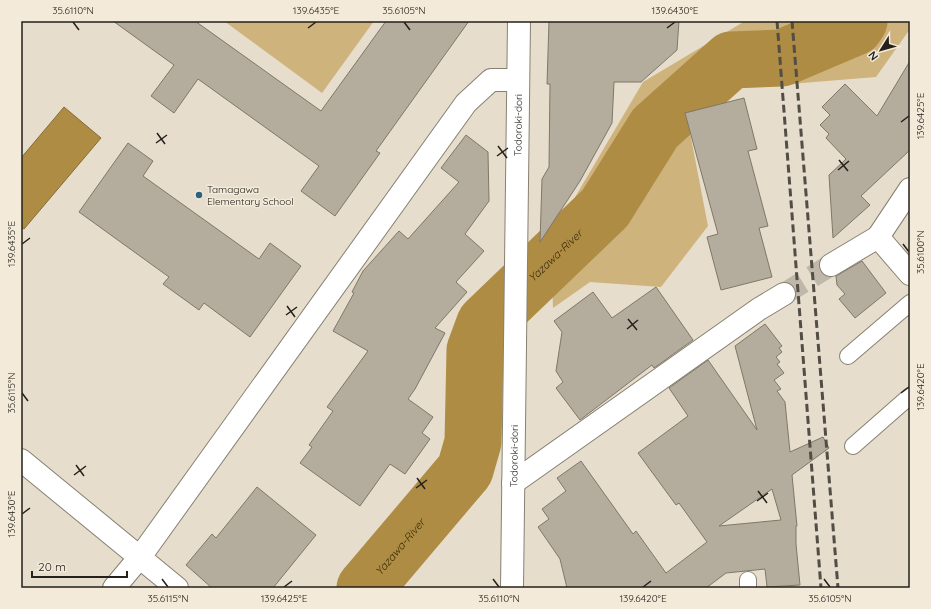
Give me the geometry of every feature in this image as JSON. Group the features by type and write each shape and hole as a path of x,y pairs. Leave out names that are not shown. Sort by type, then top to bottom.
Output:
{"street":[{"name":"Todoroki-dori","path":"512,588 517,229 517,80 519,21"},
{"path":"114,588 140,557 466,103 491,80 517,80"},
{"path":"831,265 878,237 910,189"},
{"path":"878,237 910,274"},
{"path":"513,483 759,309 784,294"},
{"path":"21,460 177,588"}],"lane":[{"path":"848,356 910,303"},
{"path":"853,446 910,396"}],"shaded area":[{"path":"224,21 374,21 322,93"},
{"path":"745,21 910,21 910,29 876,77 742,88 686,112 708,226 661,287 590,282 553,308 551,238 643,82"},
{"path":"64,107 101,138 24,229 21,227 21,158"}],"building":[{"path":"113,21 195,21 321,111 386,21 469,21 376,151 380,153 335,216 301,191 319,166 198,79 174,113 151,96 174,65"},
{"path":"549,21 679,21 677,50 641,82 614,82 612,123 580,181 540,242 542,179 549,167 550,84 547,84"},
{"path":"910,61 910,150 861,196 870,205 833,238 829,175 846,159 826,138 829,134 820,125 830,115 822,107 845,84 877,116"},
{"path":"744,98 757,149 748,151 768,226 759,228 772,277 721,290 707,237 718,234 685,113"},
{"path":"466,135 488,152 489,201 465,234 484,251 456,282 467,292 435,328 445,333 415,389 408,399 433,417 422,433 430,439 405,474 390,464 360,506 300,463 312,447 309,445 333,411 327,407 368,351 333,331 354,293 352,292 363,271 399,231 408,239 459,182 441,168"},
{"path":"128,143 153,161 143,176 259,259 270,243 301,266 250,337 204,303 199,310 163,284 169,277 79,212"},
{"path":"862,261 886,293 855,318 839,299 845,294 837,285 836,276"},
{"path":"656,287 693,340 654,368 652,365 580,420 556,388 563,382 556,371 562,332 554,321 593,292 612,318"},
{"path":"765,324 782,346 779,348 782,352 776,357 780,362 777,364 784,373 774,380 781,389 777,391 785,402 790,452 823,437 829,448 792,475 797,526 796,544 800,585 767,587 765,569 726,573 706,588 567,588 560,559 538,527 549,519 542,509 566,491 557,478 581,461 633,534 636,531 666,573 707,542 679,503 676,505 638,453 688,416 669,388 708,360 757,430 735,346","holes":["772,489 781,520 719,526"]},
{"path":"257,487 316,535 273,588 212,588 186,565 212,534 216,538"}],"waterway":[{"name":"Yazawa-River","path":"365,588 465,470 473,442 475,350 485,323 605,208 655,128 731,60 782,58 855,27 859,21"}],"tunnel":[{"path":"784,294 831,265"}],"railway":[{"path":"777,21 821,588"},
{"path":"792,21 838,588"}],"place":[{"name":"Tamagawa Elementary School","path":"199,195"}]}
